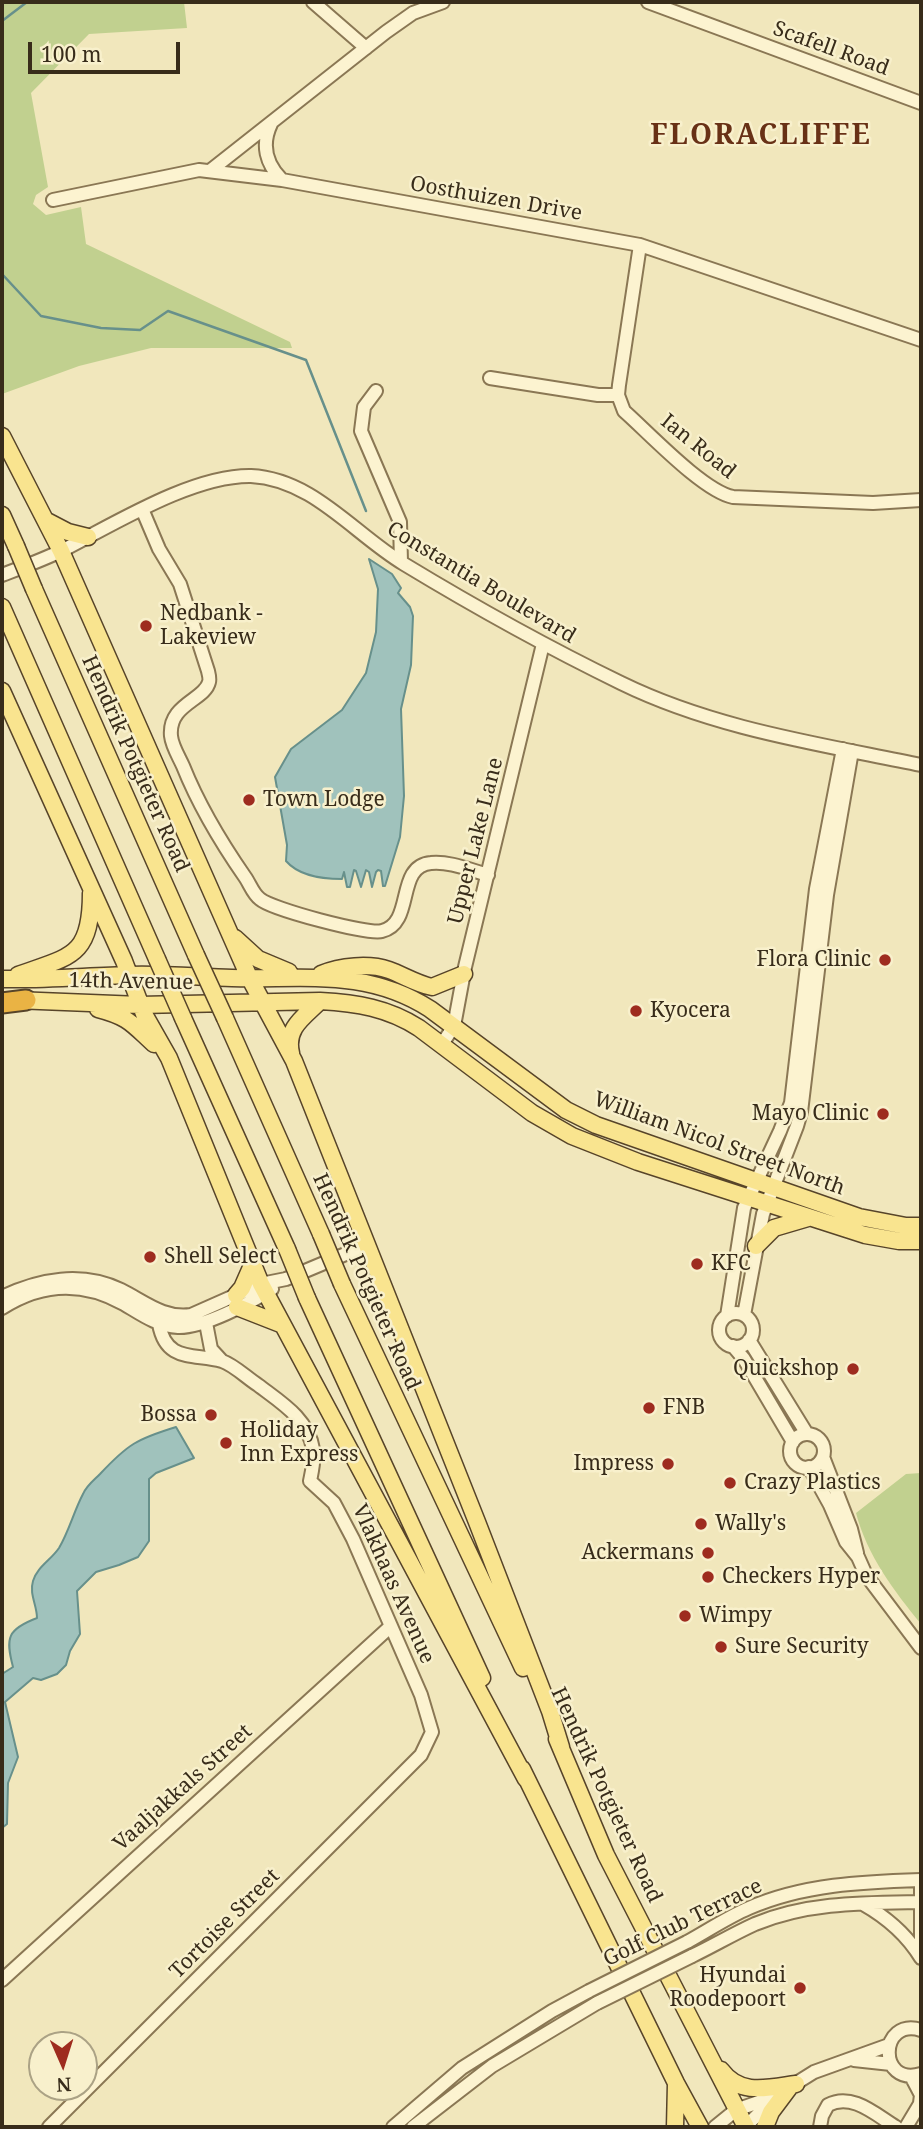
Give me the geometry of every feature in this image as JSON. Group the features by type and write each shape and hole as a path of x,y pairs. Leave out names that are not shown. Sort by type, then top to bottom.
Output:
{"highway":[{"path":"2,1001 26,1000"}],"main road":[{"path":"2,436 61,551 249,978 294,1061 477,1522 550,1711 561,1747"},
{"name":"Hendrik Potgieter Road","path":"2,515 342,1284 561,1747 606,1855 711,2057"},
{"path":"45,520 68,532 88,537"},
{"path":"2,607 307,1298 438,1579 526,1779"},
{"path":"2,691 91,886 140,1005 169,1058 264,1288 526,1779 700,2127"},
{"path":"4,979 66,957 80,946 91,920 91,886"},
{"path":"230,934 258,959 308,976 334,969 376,967 432,987 464,974"},
{"name":"14th Avenue","path":"4,979 129,975 249,978"},
{"name":"William Nicol Street North","path":"249,978 308,976 380,985 397,991 454,1026 566,1110 607,1129 859,1217 906,1226 921,1226"},
{"name":"14th Avenue","path":"26,1000 140,1005 261,1003"},
{"path":"71,1002 112,1012 127,1019 169,1058"},
{"path":"294,1061 289,1040 291,1030 320,1002"},
{"name":"William Nicol Street North","path":"261,1003 349,1003 377,1008 401,1017 442,1044 532,1113 572,1136 638,1162 865,1235 899,1241 921,1241"},
{"path":"756,1246 774,1227 810,1217"},
{"path":"253,1263 237,1301 283,1325"},
{"path":"711,2057 728,2080 746,2089 787,2089"},
{"path":"711,2057 746,2127"},
{"path":"675,2127 676,2083"},
{"path":"765,2127 771,2112 787,2089"}],"street":[{"path":"313,2 366,48"},
{"path":"211,170 413,13 443,2"},
{"name":"Scafell Road","path":"648,2 921,103"},
{"path":"271,123 267,132 266,153 274,172 282,180"},
{"name":"Oosthuizen Drive","path":"53,200 211,170 282,180 640,245 921,340"},
{"path":"490,378 598,395 618,395 640,245"},
{"path":"376,391 364,407 361,431 400,522 401,562"},
{"name":"Ian Road","path":"618,395 624,411 721,495 841,503 921,500"},
{"name":"Constantia Boulevard","path":"2,575 61,551 142,509 199,486 235,477 279,481 296,486 312,496 401,562 543,644 639,692 719,722 921,765"},
{"path":"142,509 159,549 184,592 208,671 209,682 206,688 185,704 174,720 171,739 197,802 257,897 275,908 372,933 389,929 395,924 413,874 424,864 443,863 488,875"},
{"name":"Upper Lake Lane","path":"442,1044 454,1026 543,644"},
{"path":"727,1316 742,1219 748,1198 791,1103 816,889 847,750"},
{"path":"744,1315 766,1203 797,1126 804,1091 825,905 847,750"},
{"path":"161,1319 197,1314 237,1301 367,1245"},
{"name":"Vlakhaas Avenue","path":"2,1297 42,1282 80,1278 108,1284 161,1319 164,1340 182,1355 222,1362 284,1405 299,1419 313,1448 310,1481 334,1503 353,1539 421,1695 432,1724 432,1732 426,1746"},
{"name":"Vlakhaas Avenue","path":"2,1308 21,1297 39,1292 79,1287 161,1319"},
{"path":"161,1319 187,1327 206,1323 237,1301"},
{"path":"744,1315 752,1323 752,1336 745,1344 727,1344 720,1334 721,1322 727,1316 744,1315"},
{"path":"206,1323 211,1349 222,1362"},
{"path":"749,1340 807,1434 821,1442 823,1457 851,1529 858,1556"},
{"path":"733,1346 744,1359 793,1442"},
{"path":"807,1434 793,1442 792,1459 801,1466 809,1467 816,1465 823,1457"},
{"path":"809,1467 846,1542 858,1556 876,1590 921,1648"},
{"name":"Vaaljakkals Street","path":"2,1980 391,1626"},
{"name":"Tortoise Street","path":"49,2127 421,1755 426,1746"},
{"name":"Golf Club Terrace","path":"393,2127 462,2068 552,2011 746,1909 828,1886 921,1880"},
{"path":"921,1885 921,1948"},
{"name":"Golf Club Terrace","path":"413,2127 492,2066 597,2003 756,1924 833,1905 921,1902"},
{"path":"861,1903 883,1916 906,1937 921,1958"},
{"path":"906,2127 921,2103 921,2095 916,2075 896,2071 891,2064 888,2057 889,2045 902,2030 921,2030"},
{"path":"715,2127 736,2110 787,2089 814,2072 889,2045"},
{"path":"850,2060 891,2064"},
{"path":"746,2127 787,2089"},
{"path":"820,2127 828,2105 844,2099 856,2103 896,2127"}],"green space":[{"path":"2,2 184,2 187,28 89,34 31,93 48,187 36,195 33,204 46,215 81,207 86,244 290,342 292,348 151,348 79,366 2,394"},
{"path":"921,1473 921,1624 874,1558 856,1513 906,1474"}],"water":[{"path":"369,559 392,574 401,588 398,593 410,607 413,616 411,665 401,709 404,796 400,837 385,886 381,871 378,870 372,887 369,872 366,870 361,887 354,870 350,887 347,887 344,872 342,879 319,877 297,870 286,861 287,845 275,777 291,749 342,710 366,673 376,632 378,589"},
{"path":"176,1427 194,1458 156,1473 149,1479 149,1541 138,1557 96,1572 77,1591 80,1634 70,1651 66,1665 57,1674 41,1680 33,1678 5,1702 18,1757 8,1783 7,1824 2,1828 2,1674 13,1667 9,1648 11,1635 20,1626 37,1618 32,1590 35,1576 59,1548 90,1483 134,1444"}],"waterway":[{"path":"2,21 27,2"},
{"path":"2,274 41,316 101,328 140,330 168,311 306,360 366,511"}],"place":[{"name":"Nedbank - Lakeview","path":"146,626"},
{"name":"Town Lodge","path":"249,800"},
{"name":"Flora Clinic","path":"885,960"},
{"name":"Kyocera","path":"636,1011"},
{"name":"Mayo Clinic","path":"883,1114"},
{"name":"Shell Select","path":"150,1257"},
{"name":"KFC","path":"697,1264"},
{"name":"Quickshop","path":"853,1369"},
{"name":"FNB","path":"649,1408"},
{"name":"Bossa","path":"211,1415"},
{"name":"Holiday Inn Express","path":"226,1443"},
{"name":"Impress","path":"668,1464"},
{"name":"Crazy Plastics","path":"730,1483"},
{"name":"Wally's","path":"701,1524"},
{"name":"Ackermans","path":"708,1553"},
{"name":"Checkers Hyper","path":"708,1577"},
{"name":"Wimpy","path":"685,1616"},
{"name":"Sure Security","path":"721,1647"},
{"name":"Hyundai Roodepoort","path":"800,1988"}],"district":[{"name":"FLORACLIFFE","path":"761,136"}]}
